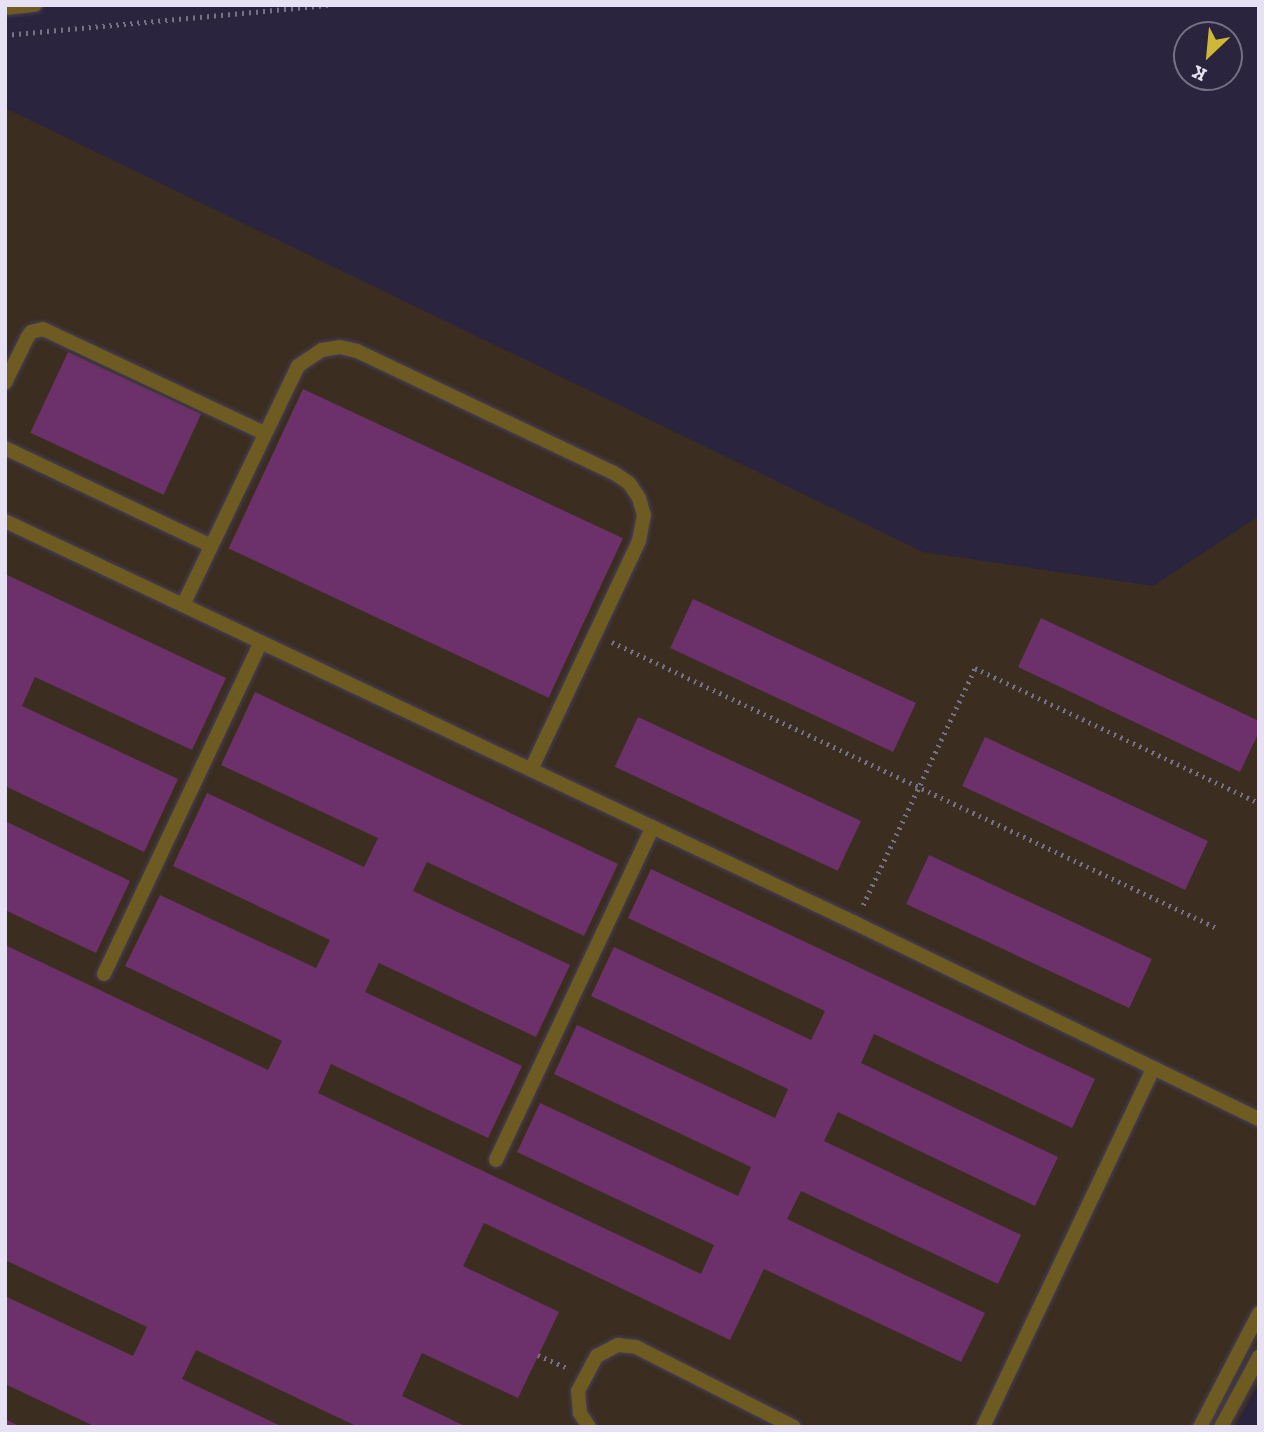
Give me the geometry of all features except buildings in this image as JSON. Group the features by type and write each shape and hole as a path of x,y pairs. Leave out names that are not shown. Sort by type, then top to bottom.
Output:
{"lane":[{"path":"5,8 35,5"},
{"path":"5,383 27,338 32,332 43,329 264,433"},
{"path":"183,605 298,366 313,353 340,347 357,351 614,473 629,483 639,498 643,524 639,541 531,769"},
{"path":"5,448 211,546"},
{"path":"5,521 855,923 1259,1119"},
{"path":"104,974 261,642"},
{"path":"496,1160 653,827"},
{"path":"984,1427 1153,1069"},
{"path":"1200,1427 1259,1312"},
{"path":"589,1427 580,1413 578,1398 585,1377 597,1356 610,1348 636,1347 794,1427"},
{"path":"1221,1427 1259,1357"}],"path":[{"path":"5,35 328,5"},
{"path":"595,634 1219,929"},
{"path":"855,923 975,668 1259,803"},
{"path":"538,1355 585,1377"}],"shaded area":[{"path":"5,108 923,552 1153,586 1259,516 1259,1383 1235,1427 5,1427"}]}
